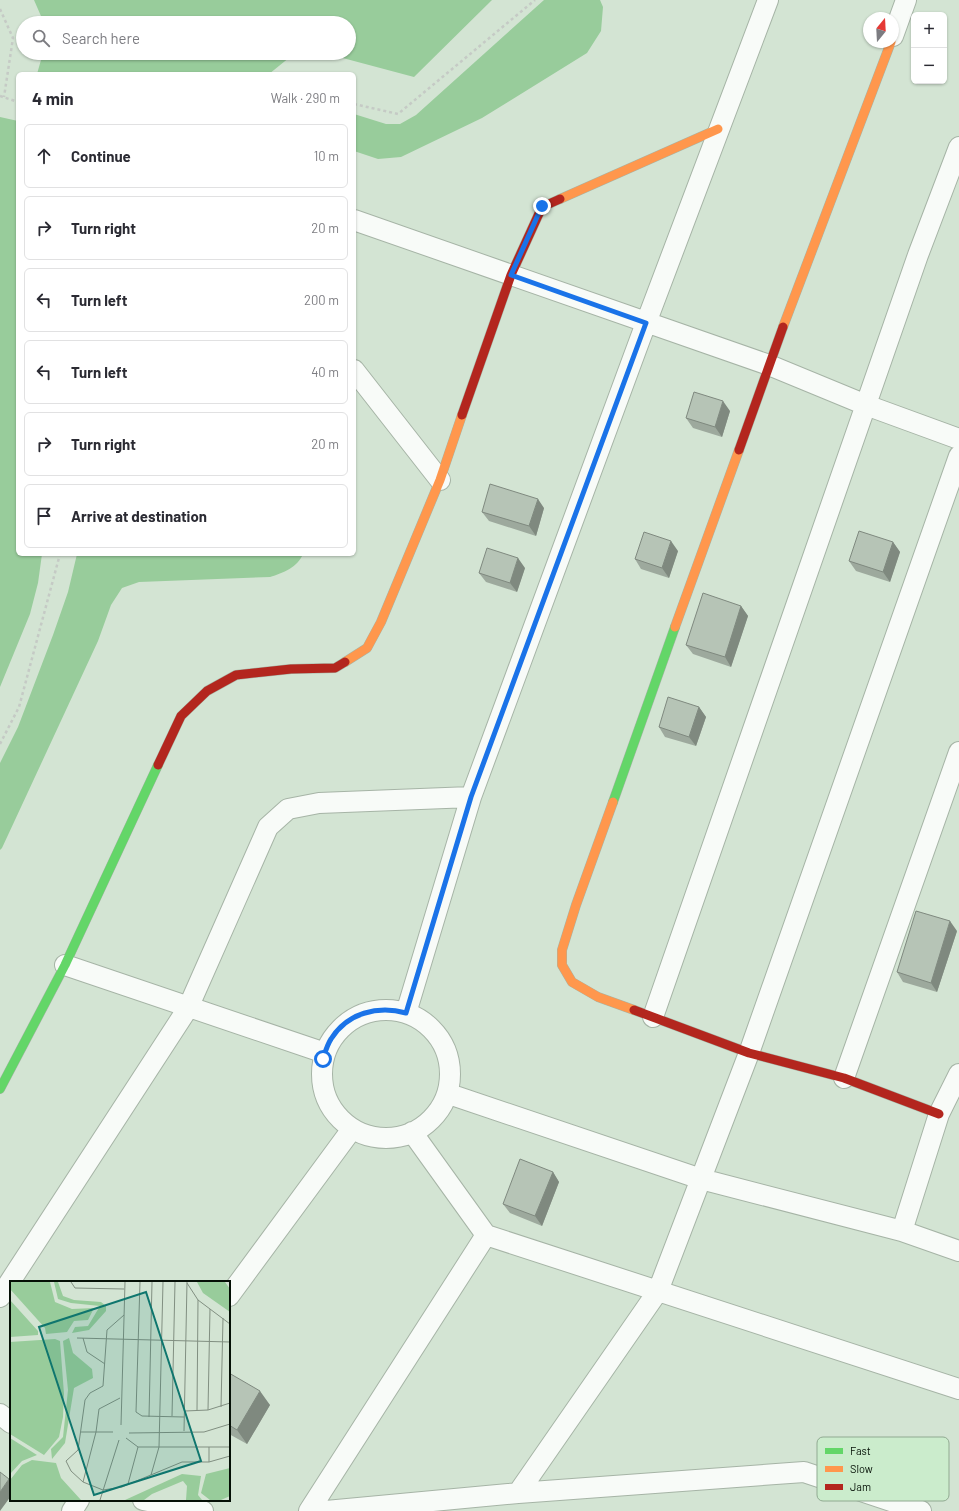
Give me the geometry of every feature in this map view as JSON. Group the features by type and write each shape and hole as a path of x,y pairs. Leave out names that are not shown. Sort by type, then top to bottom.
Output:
{"street":[{"path":"406,1013 471,797 718,129 768,0"},
{"path":"899,19 906,0"},
{"path":"889,48 769,365 576,905 562,950 562,965 572,982 598,997 749,1053 844,1078 939,1114"},
{"path":"0,1089 65,965 181,716 207,691 236,675 291,669 335,668 367,648 381,622 440,480 511,275 542,206 718,129"},
{"path":"653,1017 918,255 959,146"},
{"path":"356,221 769,365 866,405 959,439"},
{"path":"356,373 440,480"},
{"path":"518,1493 658,1291 749,1053 959,456"},
{"path":"844,1078 959,752"},
{"path":"10,1281 188,1008 268,828 288,809 320,803 471,797"},
{"path":"65,965 188,1008 325,1053"},
{"path":"393,1009 406,1013 418,1017 440,1037 451,1067 449,1094 441,1110 422,1129 392,1139 359,1133 352,1129 332,1111 322,1086 323,1059 325,1053 331,1038 347,1022 367,1011 393,1009"},
{"path":"902,1231 939,1114 959,1074"},
{"path":"449,1094 701,1179 902,1231 959,1252"},
{"path":"230,1295 352,1129"},
{"path":"412,1132 486,1235 959,1389"},
{"path":"310,1511 486,1235"},
{"path":"0,1297 10,1282"},
{"path":"0,1414 10,1422"},
{"path":"326,1511 518,1493 804,1472 817,1476"},
{"path":"72,1511 78,1501"},
{"path":"148,1501 203,1511"},
{"path":"891,1501 921,1511"}],"path":[{"path":"356,104 398,114 535,0"},
{"path":"0,9 13,38 4,97"},
{"path":"0,96 16,101"},
{"path":"0,744 19,707 59,556"}],"shaded area":[{"path":"34,0 492,0 414,77 350,60 356,60 356,16 41,16"},
{"path":"544,0 600,0 603,7 601,31 587,53 482,118 401,157 378,159 356,152 356,115 386,124 400,124 416,115"},
{"path":"41,60 286,60 271,72 38,72"},
{"path":"0,117 16,121 16,556 42,556 38,583 30,614 0,687"},
{"path":"77,556 302,556 294,566 270,577 139,582 122,588 111,605 98,641 0,850 0,763 18,727 68,592"}],"building":[{"path":"694,392 723,401 715,427 686,418"},
{"path":"490,484 538,499 529,526 482,512"},
{"path":"859,531 893,542 883,572 849,561"},
{"path":"644,532 671,541 662,568 635,559"},
{"path":"487,548 518,558 510,583 479,573"},
{"path":"703,593 741,606 725,657 686,645"},
{"path":"668,697 699,707 689,737 659,727"},
{"path":"916,911 950,921 931,983 897,972"},
{"path":"520,1159 553,1172 535,1216 503,1204"},
{"path":"230,1374 260,1391 237,1430 230,1426"},
{"path":"0,1472 9,1479 0,1492"}],"traffic: fast":[{"path":"613,802 675,627"},
{"path":"0,1089 65,965 158,765"}],"traffic: slow":[{"path":"783,327 889,48"},
{"path":"560,199 718,129"},
{"path":"345,662 367,648 381,622 440,480 462,415"},
{"path":"675,627 739,450"},
{"path":"613,802 576,905 562,950 562,965 572,982 598,997 634,1010"}],"traffic: jam":[{"path":"462,415 511,275 542,207 560,199"},
{"path":"739,450 783,327"},
{"path":"158,765 181,716 207,691 236,675 291,669 335,668 345,662"},
{"path":"634,1010 749,1053 844,1078 939,1114"}],"route":[{"path":"323,1059 331,1038 347,1022 367,1011 393,1009 406,1013 471,797 646,323 511,275 542,206"}]}
